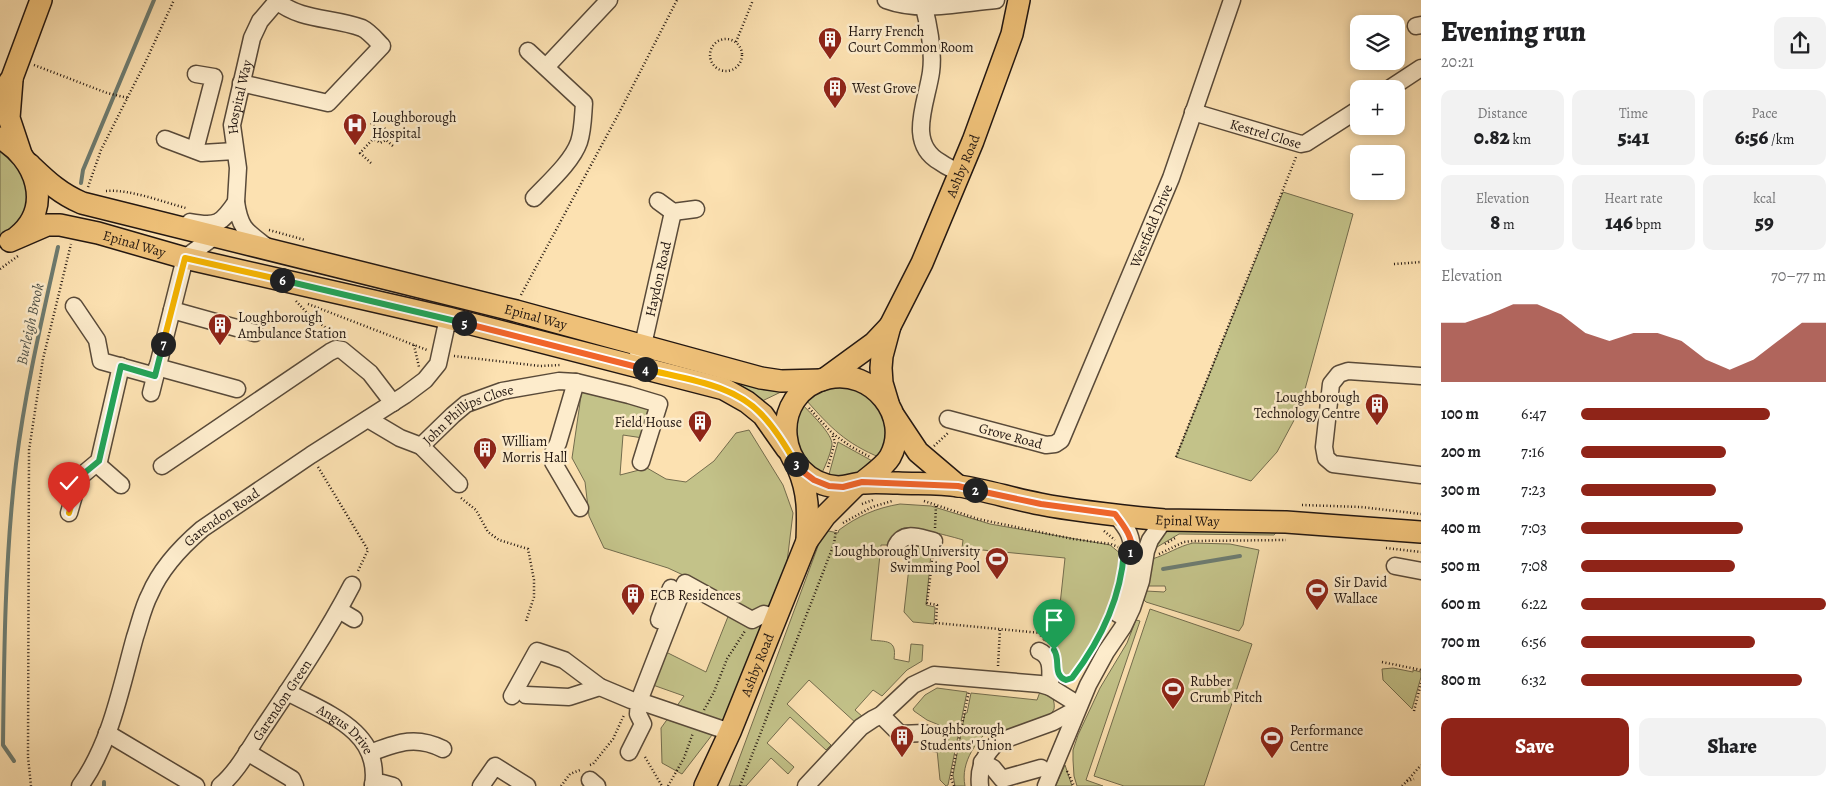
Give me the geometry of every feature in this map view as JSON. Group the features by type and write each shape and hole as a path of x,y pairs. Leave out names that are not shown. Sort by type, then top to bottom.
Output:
{"main road":[{"path":"0,96 15,69 41,0"},
{"name":"Ashby Road","path":"890,408 882,383 882,356 890,326 922,263 961,172 1012,34 1018,0"},
{"path":"3,246 20,234 31,221 37,204 36,185 9,118 15,69"},
{"name":"Epinal Way","path":"0,138 25,159 54,188 65,196 82,203 454,294 761,378 781,382 824,379"},
{"name":"Epinal Way","path":"3,246 47,225 60,224 185,258 448,318 724,389 747,402 763,415 794,460"},
{"path":"448,318 454,294"},
{"name":"Ashby Road","path":"824,379 874,343 890,326"},
{"path":"847,377 859,380 881,394 890,408 896,436 890,457 860,491 822,484 814,480 794,460 785,430 790,409 809,386 824,379 847,377"},
{"name":"Epinal Way","path":"890,408 918,452 958,486"},
{"name":"Ashby Road","path":"794,460 805,484 808,507 807,541"},
{"name":"Epinal Way","path":"860,491 958,486 1041,504 1164,520 1286,522 1421,532"},
{"name":"Ashby Road","path":"705,786 730,732 807,541 825,516 860,491"}],"street":[{"path":"241,83 328,103 382,46 363,29 296,13 277,0"},
{"name":"Hospital Way","path":"269,249 247,232 240,222 236,202 238,168 232,124 252,38 260,21 277,0"},
{"path":"546,68 609,0"},
{"path":"886,0 899,5 924,7 996,0"},
{"name":"Westfield Drive","path":"1055,444 1061,440 1068,425 1171,178 1232,0"},
{"path":"924,7 929,28 931,70 920,126 921,140 931,157 961,172"},
{"path":"528,51 584,103 578,144 573,153 534,198"},
{"path":"1403,80 1421,68"},
{"path":"195,150 214,77 196,74"},
{"name":"Kestrel Close","path":"1193,112 1301,144 1306,143 1350,115"},
{"path":"165,139 202,153 235,151"},
{"path":"658,201 673,212 696,210"},
{"path":"144,219 167,218 208,225 216,223 223,218 236,202"},
{"name":"Haydon Road","path":"635,367 640,345 645,336 673,212"},
{"path":"151,393 185,258 214,236"},
{"path":"74,306 97,340 101,361 237,389"},
{"path":"172,310 255,333"},
{"name":"Garendon Road","path":"80,786 96,760 107,733 145,604 158,578 169,563 188,540 202,528 393,403 432,373 438,364 448,318"},
{"path":"162,466 336,349 342,350 370,373 393,403"},
{"path":"69,513 81,476 97,464 101,455 121,366"},
{"path":"1421,376 1348,371 1339,374 1331,384 1324,447 1326,458 1333,464 1421,474"},
{"name":"John Phillips Close","path":"368,419 400,438 421,446 466,404 502,391 559,381 576,382 659,404 641,462"},
{"path":"576,382 554,453 553,462 580,508"},
{"name":"Grove Road","path":"948,419 966,430 1046,445 1055,444"},
{"path":"421,446 460,484"},
{"path":"97,464 121,485"},
{"path":"1115,514 1129,533 1139,553"},
{"path":"1046,786 1071,729 1078,707 1106,652 1129,578 1139,553 1164,520"},
{"path":"896,546 902,538 907,536 934,541"},
{"path":"1395,566 1421,571"},
{"path":"635,700 685,583 752,620 764,614 776,618"},
{"name":"Garendon Green","path":"220,786 237,767 287,692 352,586"},
{"path":"637,755 643,724 638,714 635,700 671,588"},
{"path":"339,610 354,619"},
{"path":"1042,647 1050,663 1055,683 1078,707"},
{"path":"600,687 569,697 519,695 537,651 564,660 600,687 730,732"},
{"path":"806,786 849,739 872,719 881,715 912,685 934,675 1040,684 1055,683"},
{"name":"Angus Drive","path":"287,692 349,726 363,740 370,753 375,774 373,785"},
{"path":"980,786 982,762 992,747 1003,739 1053,722 1078,707"},
{"path":"1038,786 1041,768 1064,726 1078,707"},
{"path":"881,715 900,734 924,734 932,738 936,743"},
{"path":"107,733 196,786"},
{"path":"370,753 402,742 436,741"},
{"path":"247,752 292,779 295,786"},
{"path":"982,762 993,768 1002,780 1041,768"},
{"path":"481,786 495,766 527,786"},
{"path":"373,785 382,783 393,786"}],"path":[{"path":"94,191 87,190 101,150 128,98 174,0"},
{"path":"519,300 677,0"},
{"path":"736,42 753,0"},
{"path":"723,39 736,42 742,56 737,66 727,71 714,66 710,56 713,45 723,39"},
{"path":"15,69 128,98"},
{"path":"371,123 377,129"},
{"path":"377,129 384,128 388,131"},
{"path":"375,140 374,133 377,129"},
{"path":"372,163 360,153 372,140 380,142 386,140 394,147"},
{"path":"1176,457 1301,144"},
{"path":"100,192 112,191 136,195 190,210"},
{"path":"30,786 28,757 28,450 42,359 72,240"},
{"path":"1394,264 1421,262"},
{"path":"294,299 430,352 540,366 566,365"},
{"path":"414,345 420,371"},
{"path":"804,402 832,433 849,446 864,453"},
{"path":"931,451 946,434 966,430"},
{"path":"830,460 835,442 832,433"},
{"path":"311,455 368,550 352,586"},
{"path":"460,484 460,497 476,510 488,532 499,540 528,549 534,580 534,597 526,621"},
{"path":"860,491 877,498"},
{"path":"740,786 834,544 836,528 864,510 894,500"},
{"path":"920,500 978,519 1073,539 1111,544 1124,551 1151,556 1184,542 1292,540"},
{"path":"936,505 928,603 937,605 936,623 1042,633 1042,647"},
{"path":"1298,505 1361,507 1421,514"},
{"path":"1386,548 1421,552"},
{"path":"668,786 684,758 698,721 714,692 726,658 752,620"},
{"path":"1055,683 1072,678 1084,662"},
{"path":"1382,662 1421,670"},
{"path":"950,786 972,677"},
{"path":"1414,711 1421,683"},
{"path":"561,786 570,774 593,764 612,739 635,700"},
{"path":"637,755 662,786"},
{"path":"1402,786 1421,765"},
{"path":"1066,769 1074,786"},
{"path":"951,778 954,786"},
{"path":"1407,781 1414,779"}],"shaded area":[{"path":"0,148 17,160 29,193 24,216 0,240"},
{"path":"1283,192 1353,214 1299,411 1277,452 1251,481 1176,457"},
{"path":"683,371 785,390 758,403"},
{"path":"841,385 870,393 889,429 881,458 858,447 839,434 806,400 815,393"},
{"path":"582,389 650,409 643,438 623,435 620,475 647,468 666,479 686,482 714,461 736,433 749,430 783,485 793,513 784,587 732,709 682,774 662,763 661,728 684,696 650,684 666,652 706,672 735,599 668,568 604,548 589,516 585,482 572,458"},
{"path":"802,404 825,430 831,440 830,453 821,475 801,459 794,424"},
{"path":"838,442 876,463 855,478 828,478"},
{"path":"900,504 931,506 990,524 1110,545 1121,554 1116,589 1101,626 1073,673 1066,677 1062,674 1056,649 1043,640 1044,632 1049,632 1050,613 1059,614 1065,558 962,548 963,540 942,534 904,528 894,534 890,545 881,545 871,640 889,643 894,648 894,659 909,662 911,644 923,645 922,661 907,670 882,696 873,690 855,710 863,717 857,724 809,680 787,704 831,745 826,750 790,717 767,743 794,767 788,774 771,758 746,786 729,786 824,530 838,533 846,525 868,513"},
{"path":"1172,530 1276,533 1274,535 1179,534 1152,550 1164,532"},
{"path":"1193,543 1230,544 1259,550 1243,625 1239,631 1144,600 1146,591 1164,592 1166,590 1165,586 1148,586 1152,559"},
{"path":"903,544 932,544 926,605 935,607 934,624 913,622 904,612 911,549 903,547"},
{"name":"Rubber Crumb Pitch","path":"1150,609 1252,644 1204,786 1124,786 1094,776"},
{"path":"1136,620 1140,621 1086,780 1103,786 1077,786 1074,776 1073,750 1078,735 1100,688 1127,643"},
{"path":"1393,668 1421,672 1412,709 1383,680 1382,669"},
{"path":"937,688 967,692 948,785 946,786 940,780 937,750 948,740 951,730 927,720 913,709 925,695"},
{"path":"1041,689 1051,693 1054,705 1052,713 1033,723 1007,731 1000,732 995,725 982,737 971,752 965,768 965,786 955,786 953,775 965,713 967,713 971,693 1037,700"},
{"path":"1065,765 1072,786 1055,786 1056,785"}],"waterway":[{"name":"Burleigh Brook","path":"81,183 83,170 154,0"},
{"name":"Burleigh Brook","path":"14,761 3,745 9,534 16,464 29,382 58,247"},
{"path":"1163,569 1240,556"}],"place":[{"name":"Harry French Court Common Room","path":"830,60"},
{"name":"West Grove","path":"835,109"},
{"name":"Loughborough Hospital","path":"355,146"},
{"name":"Loughborough Ambulance Station","path":"220,346"},
{"name":"Loughborough Technology Centre","path":"1377,426"},
{"name":"Field House","path":"700,443"},
{"name":"William Morris Hall","path":"485,470"},
{"name":"Loughborough University Swimming Pool","path":"997,580"},
{"name":"Sir David Wallace","path":"1317,611"},
{"name":"ECB Residences","path":"633,616"},
{"name":"Rubber Crumb Pitch","path":"1173,710"},
{"name":"Loughborough Students' Union","path":"902,758"},
{"name":"Performance Centre","path":"1272,759"}],"route":[{"path":"69,513 81,476 99,461 121,366 155,376 185,258 448,318 724,389 747,402 763,415 789,451 798,468 814,480 829,486 843,487 862,482 958,486 1041,504 1115,514 1129,533 1132,552 1124,551 1123,569 1117,596 1098,640 1072,678 1066,680 1063,680 1058,674 1058,656 1054,650"}]}
